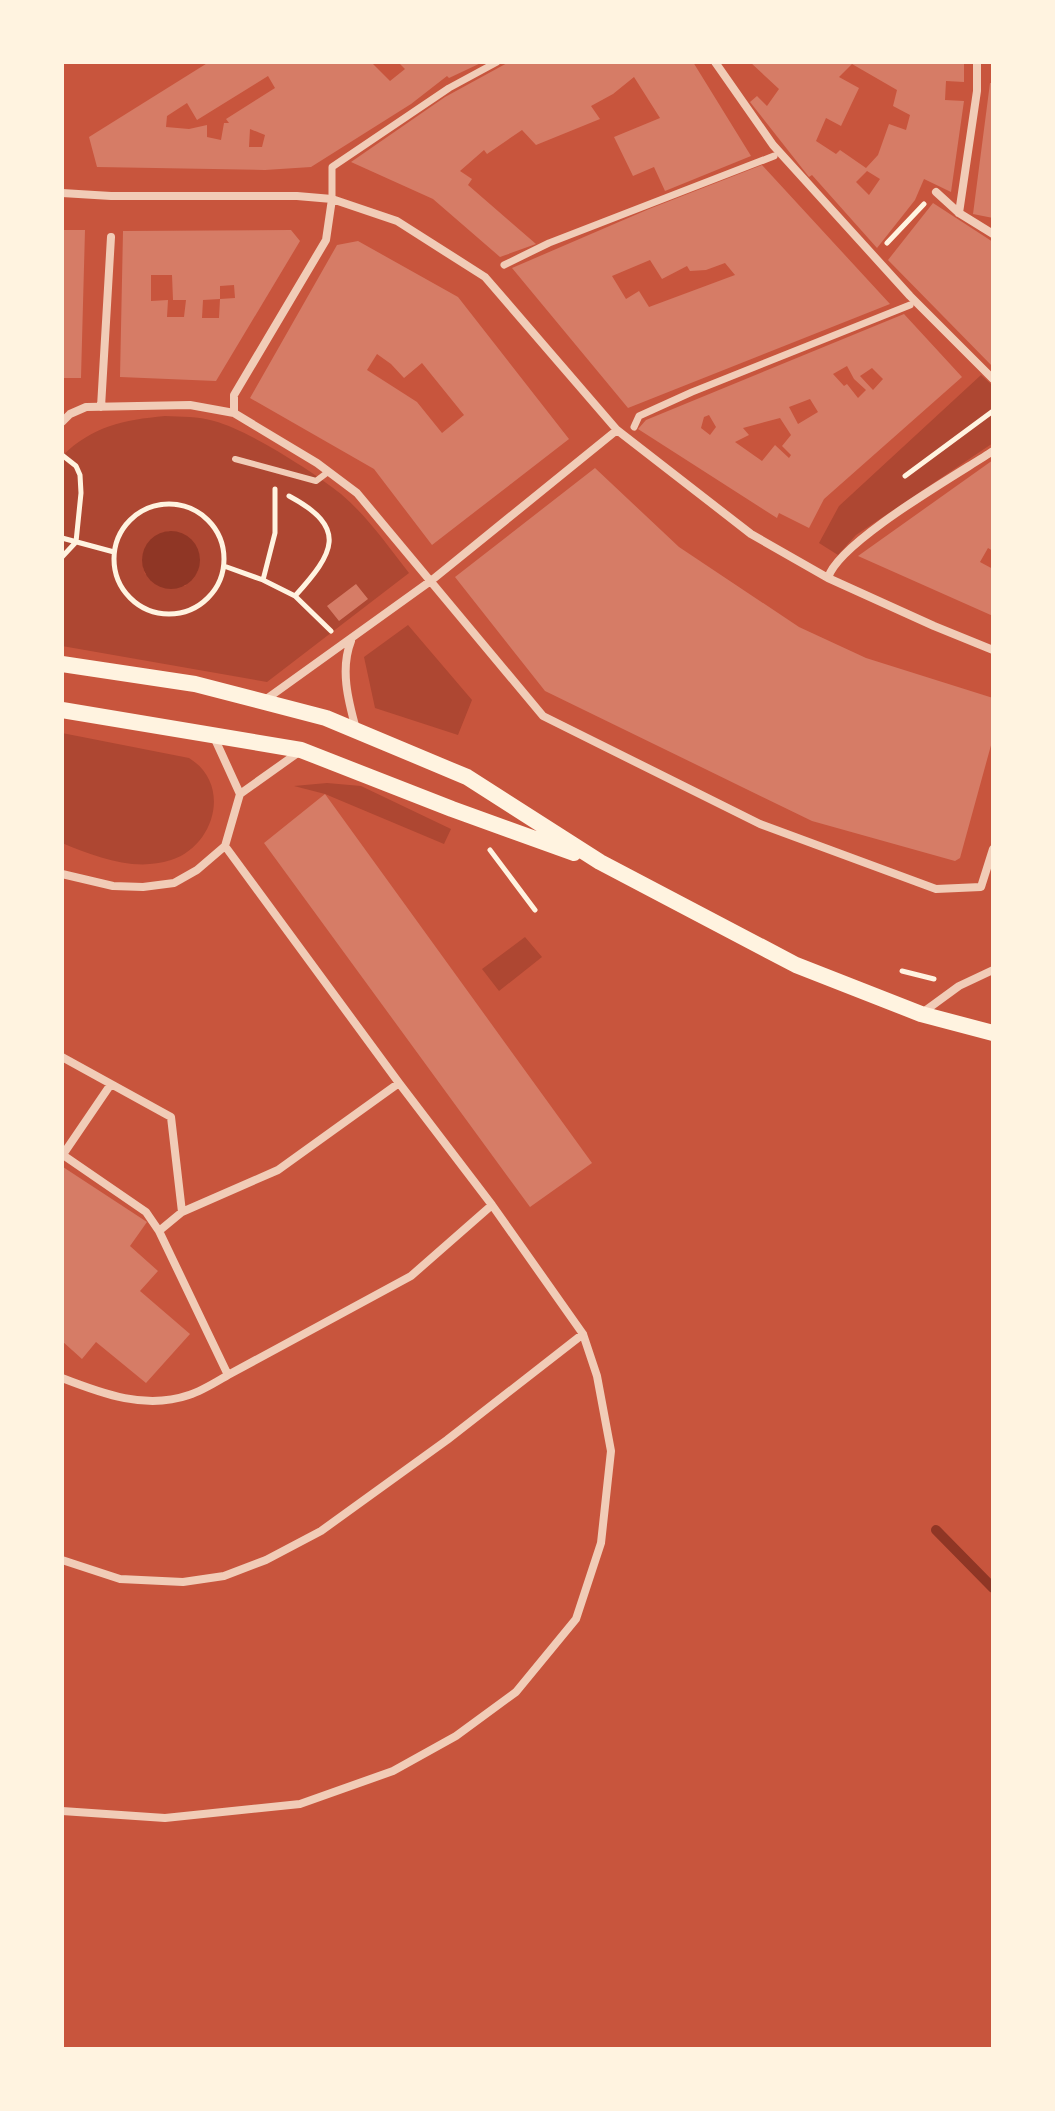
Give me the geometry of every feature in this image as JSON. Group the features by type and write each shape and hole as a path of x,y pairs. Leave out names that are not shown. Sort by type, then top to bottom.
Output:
{"main road":[{"path":"62,664 195,684 265,700 357,730 467,777 600,862 796,965 921,1014 993,1033"},
{"path":"62,710 301,750 600,862"}],"street":[{"path":"234,413 234,395 326,240 332,199 332,167 449,88 497,62"},
{"path":"715,62 773,145 900,285 993,379"},
{"path":"959,213 977,91 977,62"},
{"path":"504,265 549,243 774,156"},
{"path":"936,192 959,213 993,234"},
{"path":"62,193 297,196 332,199 397,221 485,277 617,430 751,534 828,578 993,650"},
{"path":"101,407 111,237"},
{"path":"634,427 639,416 692,392 910,305"},
{"path":"62,422 70,414 86,407 190,405 234,413 357,493 543,716 760,824 936,889 981,887 993,849"},
{"path":"265,700 432,580 617,430"},
{"path":"828,578 839,559 859,539 993,451"},
{"path":"352,640 345,657 348,698 357,730"},
{"path":"214,736 240,794"},
{"path":"62,874 113,886 143,887 174,883 197,870 225,846 240,794 301,750"},
{"path":"62,1811 165,1818 300,1804 393,1771 456,1736 516,1692 576,1619 601,1543 611,1451 597,1376 583,1334 492,1205 225,846"},
{"path":"921,1014 959,986 993,970"},
{"path":"62,1057 171,1117 182,1212"},
{"path":"159,1231 182,1212 278,1170 399,1083"},
{"path":"111,1084 63,1155 146,1212 159,1231 228,1375"},
{"path":"62,1378 122,1398 156,1403 191,1395 411,1276 492,1205"},
{"path":"62,1560 120,1579 183,1582 224,1576 266,1560 321,1531 447,1440 583,1334"}],"lane":[{"path":"235,459 316,481 328,472"}],"path":[{"path":"878,253 936,192"},
{"path":"905,476 993,411"},
{"path":"62,455 69,458 80,475 81,500 76,542 62,557"},
{"path":"263,482 310,507 329,530 324,558 318,571 295,596"},
{"path":"263,580 275,533 275,488"},
{"path":"176,504 193,509 218,532 224,566 218,584 207,600 191,610 172,614 153,612 136,603 123,589 115,571 114,552 119,536 129,521 142,511 159,505 176,504"},
{"path":"62,538 114,552"},
{"path":"224,566 295,596 335,634"},
{"path":"483,840 535,910"}],"shaded area":[{"path":"981,375 993,386 993,443 856,535 838,555 819,543 839,506"},
{"path":"190,417 214,421 279,452 351,503 409,573 267,682 62,646 62,456 97,431 150,418","holes":["169,531 198,571 185,586 145,574 143,559 146,546 155,536"]},
{"path":"171,531 192,539 200,560 192,581 171,589 150,581 142,560 150,539"},
{"path":"408,625 472,700 458,735 375,708 364,657"},
{"path":"62,733 189,758 202,769 211,783 214,798 213,814 198,842 186,853 171,860 143,864 102,858 62,843"},
{"path":"327,783 361,786 451,829 444,844 325,794 294,786"},
{"path":"525,937 542,957 499,991 482,969"}],"building":[{"path":"209,62 371,62 390,81 405,69 398,62 483,62 449,78 447,76 411,104 311,167 265,170 97,167 89,137","holes":["268,76 275,88 226,119 229,123 224,123 221,140 207,137 207,125 189,129 166,127 167,116 187,103 197,120","250,129 265,135 262,147 249,147"]},
{"path":"509,62 693,62 751,156 665,191 654,167 633,176 614,137 660,118 634,77 591,106 600,119 536,145 522,130 487,154 484,150 460,171 472,179 468,185 536,244 500,257 433,199 351,162 445,97"},
{"path":"750,62 964,62 964,82 946,81 945,100 964,101 951,192 924,179 915,200 877,248 812,175 809,177 750,102 757,96 767,106 779,89","holes":["852,64 897,90 893,106 910,115 906,130 889,124 878,155 866,168 840,150 836,154 816,141 826,118 841,126 859,88 839,77","867,171 880,179 869,195 856,182"]},
{"path":"990,83 993,83 993,218 973,214"},
{"path":"762,165 890,304 628,408 512,268","holes":["650,260 662,279 687,266 690,271 706,270 725,263 735,275 649,307 639,291 626,299 612,276"]},
{"path":"933,203 993,242 993,367 888,260"},
{"path":"62,230 85,230 81,378 62,378"},
{"path":"291,230 300,241 216,381 120,377 123,231","holes":["151,275 172,275 173,300 186,300 184,317 167,317 168,300 151,301","234,285 235,298 220,299 220,286","220,299 219,318 202,318 203,300"]},
{"path":"358,241 458,297 569,439 432,545 374,469 250,398 337,245","holes":["377,354 404,378 422,363 464,415 442,433 417,402 367,370"]},
{"path":"904,314 962,377 824,499 809,528 779,513 777,518 638,429 646,420","holes":["847,366 854,379 866,390 858,398 847,384 844,386 833,374","872,368 883,379 873,390 860,376","810,399 818,412 798,424 789,407","709,415 716,427 710,435 701,428 704,417","780,418 791,435 782,446 791,455 789,458 775,445 762,461 735,442 749,435 743,428"]},
{"path":"993,460 993,551 988,548 980,562 993,569 993,616 858,556"},
{"path":"595,468 679,547 799,627 866,658 993,698 993,738 960,858 955,861 812,821 545,691 455,577"},
{"path":"356,584 368,599 339,621 327,606"},
{"path":"325,794 592,1163 530,1207 264,843"},
{"path":"63,1167 147,1222 130,1246 158,1271 140,1291 190,1334 146,1383 96,1342 82,1359 62,1341"}],"waterway":[{"path":"936,1530 993,1588"}]}
